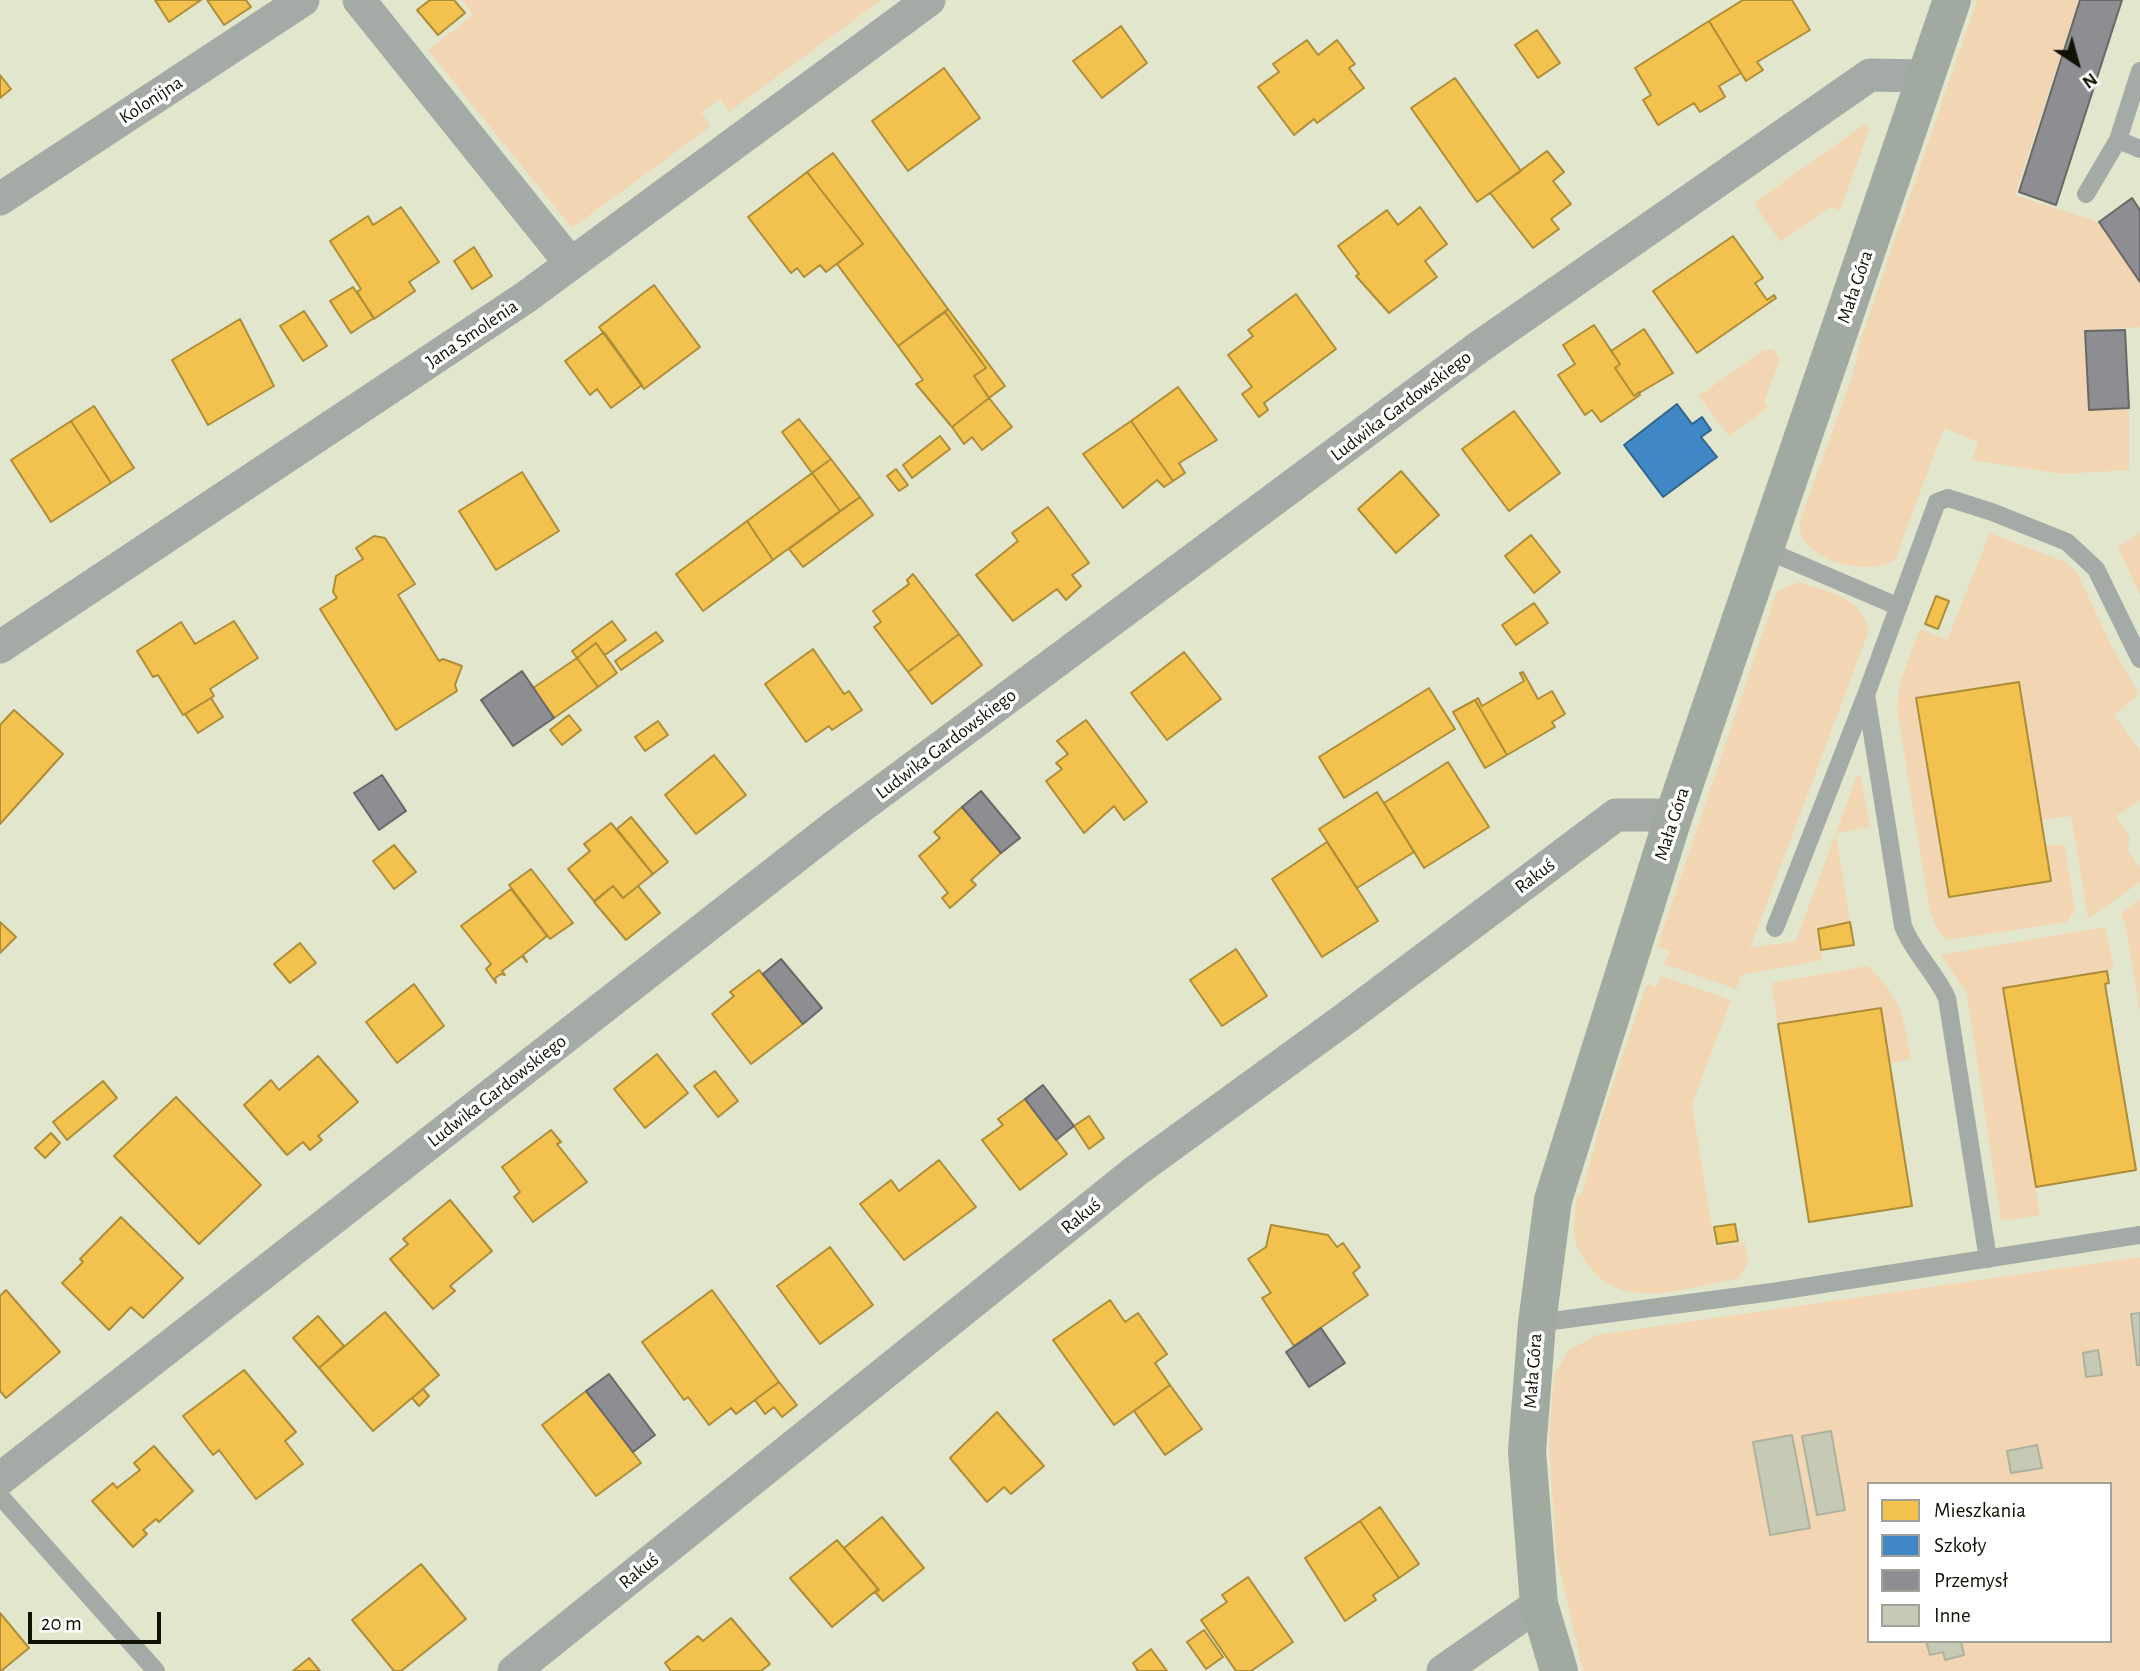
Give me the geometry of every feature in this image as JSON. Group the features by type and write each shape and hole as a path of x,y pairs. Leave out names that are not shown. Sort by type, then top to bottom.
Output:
{"street":[{"name":"Kolonijna","path":"0,199 303,0"},
{"path":"359,0 571,264"},
{"name":"Jana Smolenia","path":"0,647 341,423 571,264 929,0"},
{"name":"Mała Góra","path":"1559,1671 1539,1604 1527,1451 1537,1323 1553,1199 1674,816 1952,0"},
{"name":"Ludwika Gardowskiego","path":"0,1479 835,826 1479,347 1870,75 1927,76"},
{"name":"Rakuś","path":"514,1671 1137,1170 1346,1018 1616,815 1674,816"},
{"path":"1443,1671 1539,1604"}],"lane":[{"path":"2086,194 2118,140 2140,71"},
{"path":"2118,140 2140,149"},
{"path":"1775,928 1866,695 1937,502 1948,498 2067,542 2096,569 2140,659"},
{"path":"1766,550 1897,606"},
{"path":"1866,695 1903,926 1908,939 1936,974 1947,998 1988,1259"},
{"path":"1537,1323 1588,1319 2140,1234"},
{"path":"0,1496 156,1671"}],"shaded area":[{"path":"462,0 881,0 729,112 720,99 701,112 711,126 572,228 428,50 473,15"},
{"path":"1977,0 2079,0 2015,195 2098,222 2140,283 2140,327 2084,331 2089,411 2129,409 2129,470 2062,474 1972,460 1978,442 1944,428 1895,560 1872,567 1844,564 1830,560 1808,545 1800,532 1801,518 1853,374 1861,339"},
{"path":"1865,124 1870,128 1840,210 1830,207 1780,242 1754,203"},
{"path":"1773,349 1780,359 1764,402 1768,407 1729,436 1699,396 1763,350"},
{"path":"2140,532 2140,595 2118,547"},
{"path":"1990,533 2065,562 2077,573 2111,645 2139,694 2114,715 2140,751 2140,800 2116,816 2130,838 2127,850 2140,868 2140,882 2088,919 2071,816 2042,820 2020,682 1916,698 1949,897 2051,881 2045,845 2065,845 2075,911 2067,922 1948,940 1940,934 1930,913 1897,709 1900,682 1920,629 1947,640"},
{"path":"1799,582 1842,597 1851,603 1865,619 1869,630 1750,948 1796,941 1857,775 1861,777 1870,827 1836,833 1850,922 1818,929 1822,960 1741,975 1736,989 1664,964 1670,951 1657,947 1777,591"},
{"path":"2140,899 2140,1011 2121,913"},
{"path":"2105,927 2114,969 2003,989 2040,1215 2001,1221 1967,994 1941,955"},
{"path":"1868,966 1888,988 1899,1008 1911,1059 1890,1063 1880,1008 1778,1024 1771,983"},
{"path":"1661,976 1731,1000 1692,1104 1715,1247 1745,1242 1748,1263 1737,1279 1661,1293 1643,1293 1625,1291 1609,1284 1594,1272 1578,1249 1574,1225 1577,1196 1581,1196 1604,1110 1647,984 1656,987"},
{"path":"2140,1257 2140,1671 1583,1671 1556,1553 1549,1441 1554,1375 1568,1351 1596,1335"}],"building: Mieszkania":[{"path":"155,0 201,0 169,22"},
{"path":"207,0 246,0 251,7 224,25"},
{"path":"430,0 454,0 465,13 438,35 417,10"},
{"path":"1743,0 1792,0 1810,30 1757,62 1763,70 1746,81 1709,21"},
{"path":"1709,21 1741,73 1719,86 1725,97 1700,112 1694,103 1658,125 1643,100 1651,95 1635,68"},
{"path":"1121,26 1147,63 1102,98 1073,61"},
{"path":"1537,30 1560,63 1538,78 1515,45"},
{"path":"1307,40 1318,55 1337,40 1355,64 1349,68 1364,88 1317,123 1314,119 1294,135 1258,87 1279,72 1273,64"},
{"path":"944,68 980,118 908,171 872,121"},
{"path":"0,75 11,89 0,98"},
{"path":"1455,78 1521,171 1477,202 1411,108"},
{"path":"1547,151 1564,172 1553,181 1571,204 1551,219 1559,229 1533,248 1490,193"},
{"path":"833,153 948,309 898,346 837,264 863,244 807,172"},
{"path":"807,172 863,244 826,272 820,265 804,277 797,268 791,273 748,217"},
{"path":"401,207 439,262 409,282 415,291 374,319 357,292 361,289 330,241 368,216 373,225"},
{"path":"1420,207 1447,244 1425,261 1437,277 1389,313 1356,276 1359,274 1338,246 1387,210 1398,225"},
{"path":"1733,236 1763,278 1755,283 1767,300 1774,295 1776,298 1697,353 1653,291"},
{"path":"474,247 492,276 472,289 454,261"},
{"path":"654,285 700,347 644,389 599,327"},
{"path":"353,287 374,318 351,333 330,301"},
{"path":"1296,294 1336,349 1264,403 1268,410 1259,417 1242,394 1252,387 1228,355 1253,336 1248,330"},
{"path":"948,309 1005,386 989,398 974,376 986,368 945,312"},
{"path":"304,311 327,346 303,361 280,326"},
{"path":"945,312 986,368 974,376 989,398 952,427 916,384 923,380 898,346"},
{"path":"240,319 274,386 208,425 172,360"},
{"path":"1594,325 1620,364 1615,368 1634,396 1639,392 1640,395 1601,422 1592,410 1585,415 1558,375 1575,364 1563,345"},
{"path":"1644,329 1673,373 1634,396 1615,368 1620,364 1611,351"},
{"path":"604,332 642,385 611,408 597,389 590,395 565,361"},
{"path":"1178,387 1217,440 1179,463 1185,473 1173,481 1131,421"},
{"path":"989,398 1012,427 982,450 972,437 964,444 952,427"},
{"path":"94,406 134,468 111,483 71,421"},
{"path":"1514,411 1560,473 1509,511 1462,449"},
{"path":"799,419 831,459 812,473 782,432"},
{"path":"71,421 111,483 51,522 11,460"},
{"path":"1131,421 1173,481 1164,487 1157,480 1123,508 1083,454"},
{"path":"940,436 950,449 912,478 903,465"},
{"path":"831,459 860,497 840,511 812,473"},
{"path":"896,469 908,485 899,491 887,476"},
{"path":"1401,471 1439,515 1396,553 1358,509"},
{"path":"522,472 559,531 496,570 459,511"},
{"path":"812,473 840,511 773,560 747,521"},
{"path":"860,497 873,515 803,567 789,549"},
{"path":"1048,507 1089,563 1072,575 1081,586 1066,600 1057,589 1013,621 976,575 1018,541 1012,533"},
{"path":"747,521 773,560 703,611 676,574"},
{"path":"1531,535 1560,572 1534,593 1505,556"},
{"path":"374,536 385,538 415,584 398,595 439,661 443,659 462,666 455,685 457,691 396,730 320,609 337,598 333,592 336,576 363,559 356,548"},
{"path":"913,574 959,634 908,672 874,627 881,622 873,611 909,584 907,580"},
{"path":"1936,596 1949,601 1938,629 1925,624"},
{"path":"1534,603 1548,623 1516,645 1502,625"},
{"path":"234,621 258,658 210,689 214,696 183,715 158,675 153,677 137,651 181,622 195,644"},
{"path":"612,621 626,640 605,655 596,643 577,658 572,651"},
{"path":"656,632 663,641 621,670 615,661"},
{"path":"959,634 982,665 932,704 908,672"},
{"path":"596,643 617,673 598,687 577,658"},
{"path":"813,649 844,694 849,691 862,710 832,730 829,726 806,742 765,684"},
{"path":"1184,652 1221,699 1167,740 1131,693"},
{"path":"577,658 598,687 554,718 533,688"},
{"path":"1523,672 1538,699 1552,691 1565,714 1552,722 1555,727 1507,755 1475,700 1478,698 1482,706 1524,681 1520,673"},
{"path":"2019,682 2051,881 1949,897 1916,698"},
{"path":"1429,688 1455,729 1344,798 1319,757"},
{"path":"211,698 223,717 198,733 185,714"},
{"path":"1475,700 1507,755 1485,768 1453,712"},
{"path":"14,710 63,754 0,824 0,725"},
{"path":"569,715 581,730 562,745 550,730"},
{"path":"1086,720 1147,802 1124,820 1114,806 1084,833 1046,781 1062,769 1056,763 1068,754 1057,741"},
{"path":"658,721 668,735 645,751 635,737"},
{"path":"714,755 746,795 696,834 665,795"},
{"path":"1448,762 1489,827 1424,868 1384,803"},
{"path":"1377,792 1414,852 1357,888 1319,829"},
{"path":"962,807 1001,853 971,880 976,885 950,908 942,898 948,893 919,856 940,838 934,832"},
{"path":"631,817 668,862 653,874 617,829"},
{"path":"611,823 653,874 623,898 613,886 594,901 568,869 590,851 584,844"},
{"path":"1327,842 1378,921 1322,957 1272,879"},
{"path":"394,845 416,872 394,889 373,861"},
{"path":"531,869 573,923 550,939 509,885"},
{"path":"613,886 623,898 638,886 660,913 626,940 594,902"},
{"path":"511,889 547,936 523,955 527,962 522,956 502,971 505,975 501,974 495,978 496,983 486,969 491,964 461,926"},
{"path":"0,922 16,937 0,953"},
{"path":"1850,922 1854,945 1821,950 1818,929"},
{"path":"300,943 316,963 290,983 274,964"},
{"path":"1236,949 1267,996 1222,1026 1190,980"},
{"path":"759,970 803,1024 751,1064 712,1014 734,996 730,992"},
{"path":"2107,971 2109,983 2105,984 2136,1170 2036,1187 2003,988"},
{"path":"414,984 444,1026 397,1063 366,1022"},
{"path":"1881,1008 1912,1206 1809,1222 1778,1024"},
{"path":"657,1054 688,1093 645,1128 614,1089"},
{"path":"318,1056 358,1102 318,1136 322,1140 310,1150 303,1142 287,1155 244,1105 271,1080 279,1090"},
{"path":"715,1071 738,1101 718,1117 694,1086"},
{"path":"103,1081 117,1098 67,1140 53,1122"},
{"path":"176,1097 261,1185 199,1244 114,1156"},
{"path":"1025,1099 1067,1154 1020,1190 982,1140 1003,1125 998,1119"},
{"path":"1089,1116 1104,1138 1089,1149 1074,1126"},
{"path":"551,1130 561,1142 557,1144 587,1182 533,1222 514,1197 520,1192 502,1167"},
{"path":"51,1133 60,1143 45,1158 35,1148"},
{"path":"939,1160 976,1207 904,1260 860,1204 891,1180 899,1191"},
{"path":"450,1200 492,1251 450,1286 455,1291 433,1309 390,1259 408,1244 403,1239"},
{"path":"121,1217 183,1278 143,1318 131,1307 109,1330 62,1283 83,1262 80,1259"},
{"path":"1735,1224 1738,1241 1717,1244 1714,1227"},
{"path":"1271,1225 1328,1235 1337,1247 1343,1243 1360,1267 1353,1273 1368,1295 1294,1346 1262,1298 1271,1293 1248,1259 1266,1247"},
{"path":"830,1247 873,1305 820,1344 777,1286"},
{"path":"6,1290 60,1352 6,1398 0,1391 0,1296"},
{"path":"712,1290 779,1382 736,1414 731,1408 709,1425 688,1397 684,1400 642,1342"},
{"path":"1110,1300 1125,1322 1138,1313 1167,1354 1155,1363 1170,1385 1114,1425 1053,1340"},
{"path":"385,1312 439,1375 373,1431 319,1368"},
{"path":"318,1316 344,1346 319,1368 293,1338"},
{"path":"244,1370 296,1432 285,1441 303,1464 256,1499 219,1450 213,1455 183,1416"},
{"path":"779,1382 797,1405 782,1417 774,1407 765,1414 755,1400"},
{"path":"1170,1385 1202,1429 1165,1455 1134,1411"},
{"path":"423,1389 429,1396 419,1406 412,1398"},
{"path":"586,1391 641,1463 596,1496 542,1425"},
{"path":"997,1412 1044,1466 1011,1494 1004,1487 987,1502 950,1458"},
{"path":"154,1446 193,1491 159,1522 156,1519 143,1530 147,1534 133,1547 92,1501 113,1483 117,1488 140,1470 134,1463"},
{"path":"1380,1507 1419,1564 1399,1578 1360,1521"},
{"path":"882,1517 924,1568 883,1601 875,1592 879,1590 844,1548"},
{"path":"1360,1521 1399,1578 1373,1595 1376,1600 1345,1621 1305,1558"},
{"path":"837,1540 878,1589 832,1627 790,1578"},
{"path":"421,1564 466,1619 401,1671 394,1671 352,1620"},
{"path":"1248,1577 1293,1642 1251,1671 1236,1671 1201,1620 1227,1602 1222,1595"},
{"path":"0,1613 29,1648 1,1671 0,1671"},
{"path":"731,1618 770,1664 761,1671 671,1671 665,1663 698,1636 703,1641"},
{"path":"1204,1630 1223,1657 1206,1669 1187,1642"},
{"path":"1151,1649 1167,1671 1138,1671 1133,1663"},
{"path":"309,1658 320,1671 293,1671"}],"building: Szkoły":[{"path":"1677,404 1692,424 1702,417 1711,430 1701,437 1717,457 1663,497 1624,445"}],"building: Przemysł":[{"path":"2080,0 2122,0 2056,205 2019,192"},
{"path":"2132,198 2140,210 2140,282 2099,222"},
{"path":"2125,330 2129,408 2089,410 2085,331"},
{"path":"522,671 554,718 513,746 481,700"},
{"path":"382,775 406,811 379,830 354,793"},
{"path":"981,791 1020,838 1001,853 962,807"},
{"path":"781,959 822,1008 803,1024 763,974"},
{"path":"1043,1085 1074,1126 1056,1140 1025,1099"},
{"path":"1321,1328 1345,1363 1309,1387 1286,1352"},
{"path":"609,1374 655,1435 633,1452 586,1391"}],"building: Inne":[{"path":"2140,1313 2140,1365 2137,1365 2131,1314"},
{"path":"2098,1350 2102,1375 2086,1377 2083,1353"},
{"path":"1831,1431 1845,1510 1817,1515 1802,1436"},
{"path":"1792,1435 1810,1528 1770,1535 1753,1442"},
{"path":"2037,1445 2042,1468 2011,1473 2007,1451"},
{"path":"1927,1643 1961,1643 1964,1655 1945,1660 1943,1652 1930,1655"}]}
